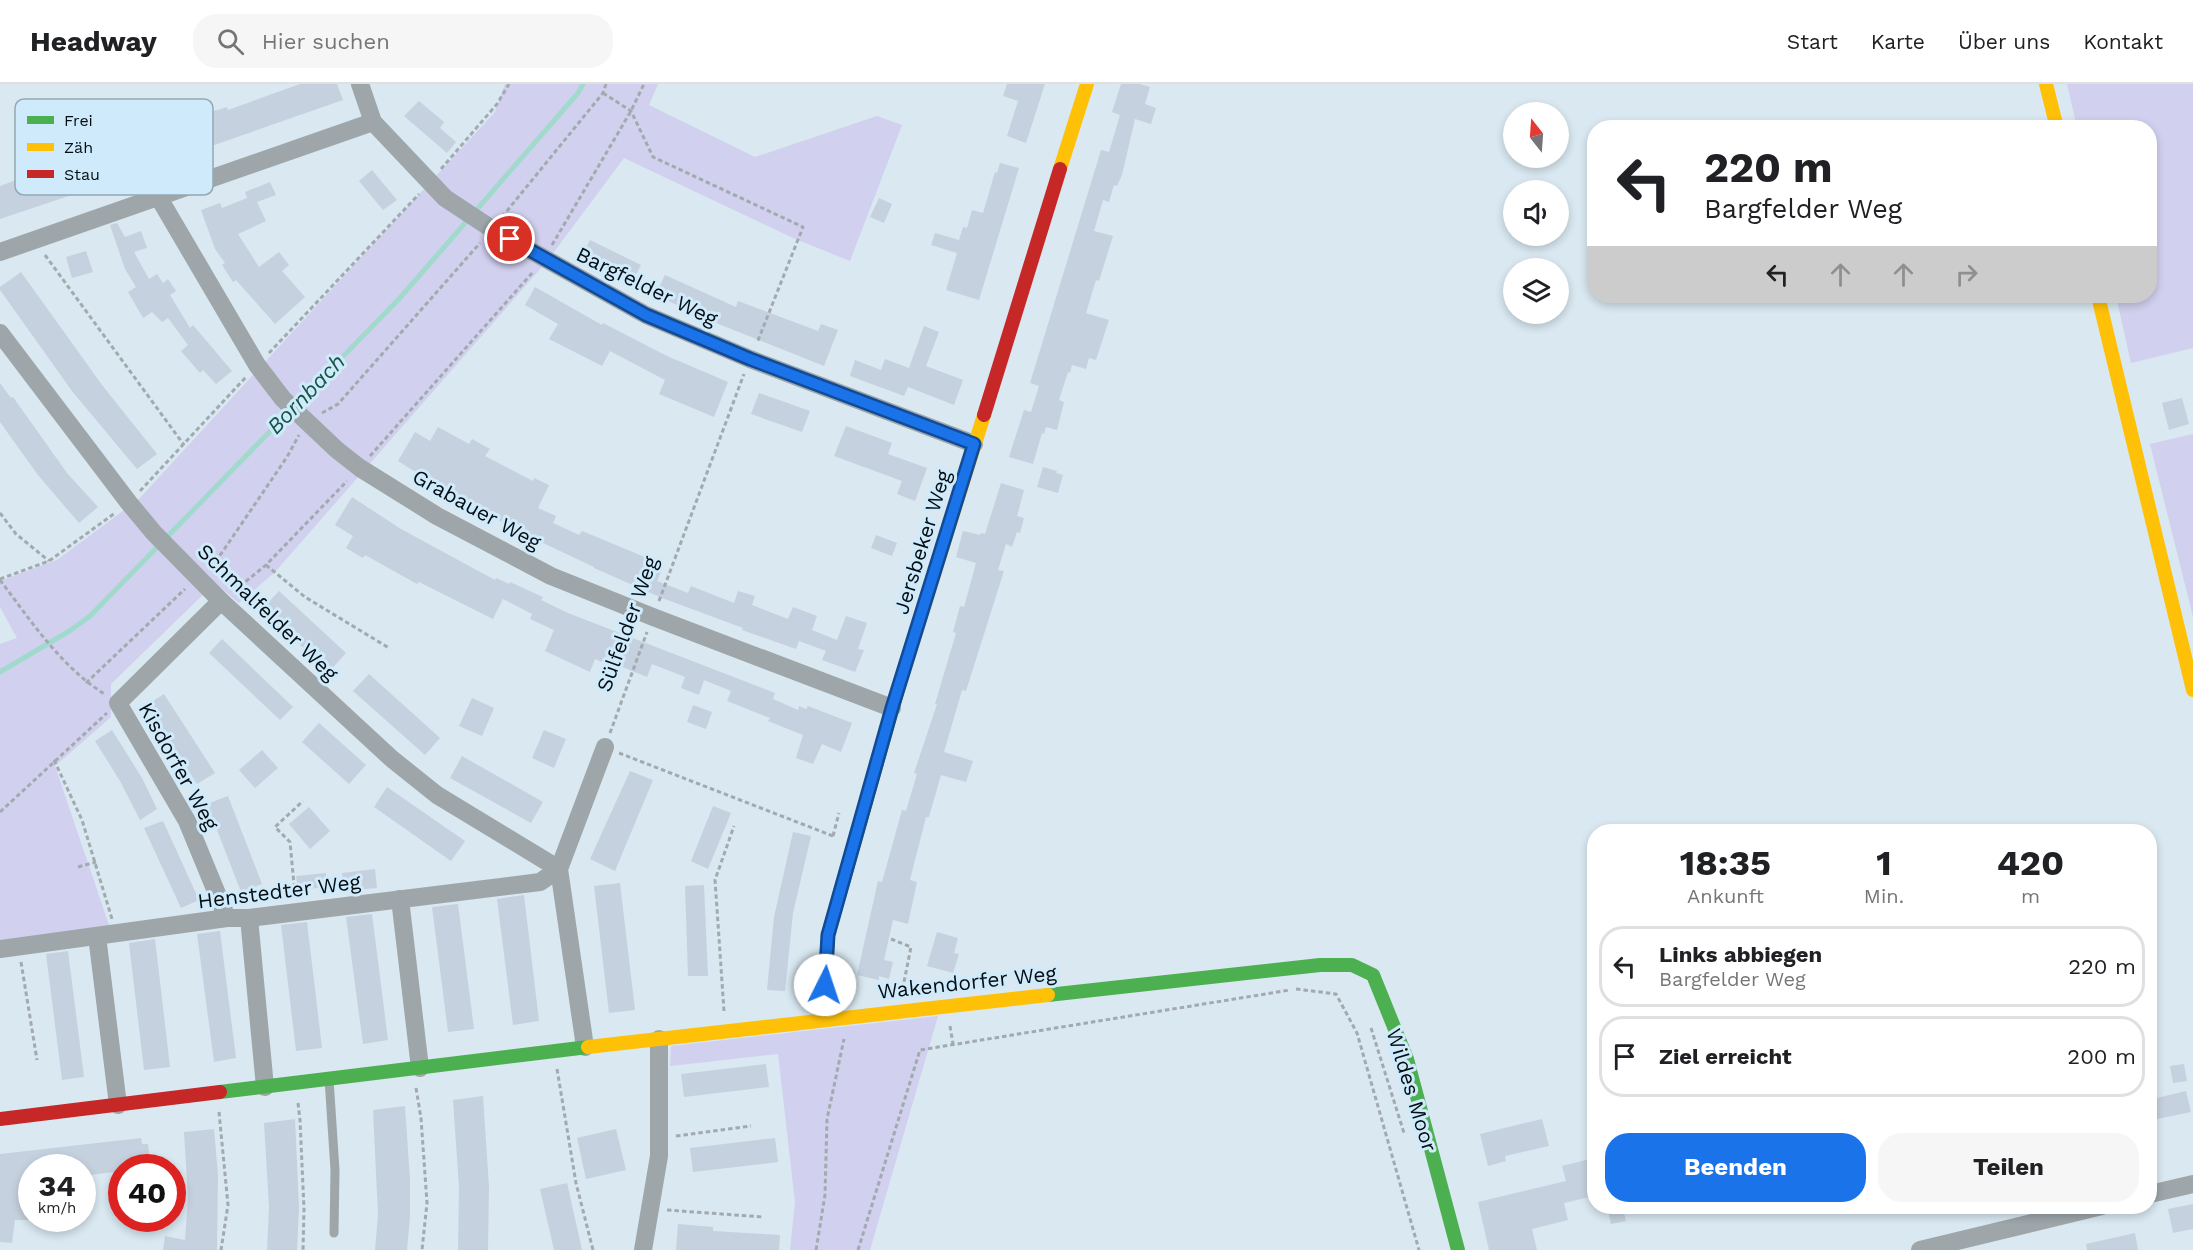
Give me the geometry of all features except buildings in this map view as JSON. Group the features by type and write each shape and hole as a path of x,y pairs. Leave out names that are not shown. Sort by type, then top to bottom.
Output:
{"street":[{"name":"Bargfelder Weg","path":"360,84 373,122 445,198 486,226 646,315 750,359 974,444"},
{"name":"Jersbeker Weg","path":"828,1019 825,985 828,935 892,708 1087,84"},
{"path":"2046,84 2055,120"},
{"path":"213,179 373,122"},
{"path":"0,252 167,195"},
{"name":"Grabauer Weg","path":"159,198 240,336 283,399 336,450 360,468 437,516 551,576 892,708"},
{"path":"2100,303 2193,690"},
{"name":"Schmalfelder Weg","path":"0,333 129,503 154,533 221,602 392,759 437,795 559,869"},
{"name":"Kisdorfer Weg","path":"221,602 118,703 187,821 227,918"},
{"path":"585,1047 559,869 605,747"},
{"name":"Henstedter Weg","path":"0,949 227,918 249,918 540,882 559,869"},
{"path":"400,899 416,1069"},
{"path":"249,918 265,1087"},
{"path":"97,936 118,1105"},
{"name":"Wakendorfer Weg","path":"0,1119 585,1047 1320,964 1352,965 1373,975"},
{"name":"Wildes Moor","path":"1373,975 1407,1059 1458,1250"},
{"path":"643,1250 659,1156 659,1039"},
{"path":"2157,1192 2193,1184"},
{"path":"1920,1250 2069,1214"}],"lane":[{"path":"329,1079 335,1170 334,1233"}],"path":[{"path":"302,419 338,404 486,226 603,93 606,84"},
{"path":"221,602 266,565 360,468 544,259 631,111 644,84"},
{"path":"603,93 631,111"},
{"name":"Sülfelder Weg","path":"605,747 750,359 803,227 653,157 631,111"},
{"path":"35,240 184,445"},
{"path":"0,513 16,534 49,561"},
{"path":"266,565 305,597 389,648"},
{"path":"0,580 58,654 86,683 118,703 0,812"},
{"path":"605,747 833,836"},
{"path":"54,760 82,820 115,933"},
{"path":"297,912 290,842 274,827 303,801"},
{"path":"726,1031 720,978 715,880 734,826"},
{"path":"78,867 96,862"},
{"path":"891,939 911,947 898,1012"},
{"path":"19,946 37,1059"},
{"path":"858,1250 920,1050 1296,989 1336,994 1357,1033 1419,1250"},
{"path":"816,1250 825,1195 827,1119 849,1017"},
{"name":"Wildes Moor","path":"1369,1021 1406,1141"},
{"path":"554,1051 576,1183 593,1250"},
{"path":"416,1069 422,1118 427,1203 422,1250"},
{"path":"294,1083 300,1120 304,1209 303,1250"},
{"path":"217,1094 224,1144 228,1205 221,1250"},
{"path":"659,1138 751,1126"},
{"path":"650,1209 763,1217"}],"shaded area":[{"path":"505,84 658,84 649,105 755,157 877,116 902,125 850,261 793,238 624,158 548,260 275,572 239,603 215,583 111,684 111,717 55,766 110,928 0,945 0,644 17,638 0,607 0,581 57,560 139,499 495,112"},
{"path":"2067,84 2193,84 2193,348 2131,363 2118,303 2157,303 2157,120 2075,120"},
{"path":"2193,434 2193,617 2150,444"},
{"path":"938,1016 870,1250 790,1250 795,1202 778,1054 670,1066 671,1046"}],"waterway":[{"name":"Bornbach","path":"0,672 71,630 90,616 399,299 578,93 583,84"}],"traffic: fast":[{"path":"829,1019 825,985 828,935 898,689"},
{"path":"1048,995 1320,965 1352,965 1373,975 1407,1059 1458,1250"},
{"path":"220,1092 588,1047"}],"traffic: slow":[{"path":"1060,169 1087,84"},
{"path":"2046,84 2055,120"},
{"path":"2100,303 2193,690"},
{"path":"898,689 984,415"},
{"path":"588,1047 1048,995"}],"traffic: jam":[{"path":"984,415 1060,169"},
{"path":"0,1119 220,1092"}],"route":[{"path":"510,239 646,315 750,359 974,444 892,708 828,935 825,985"}]}
